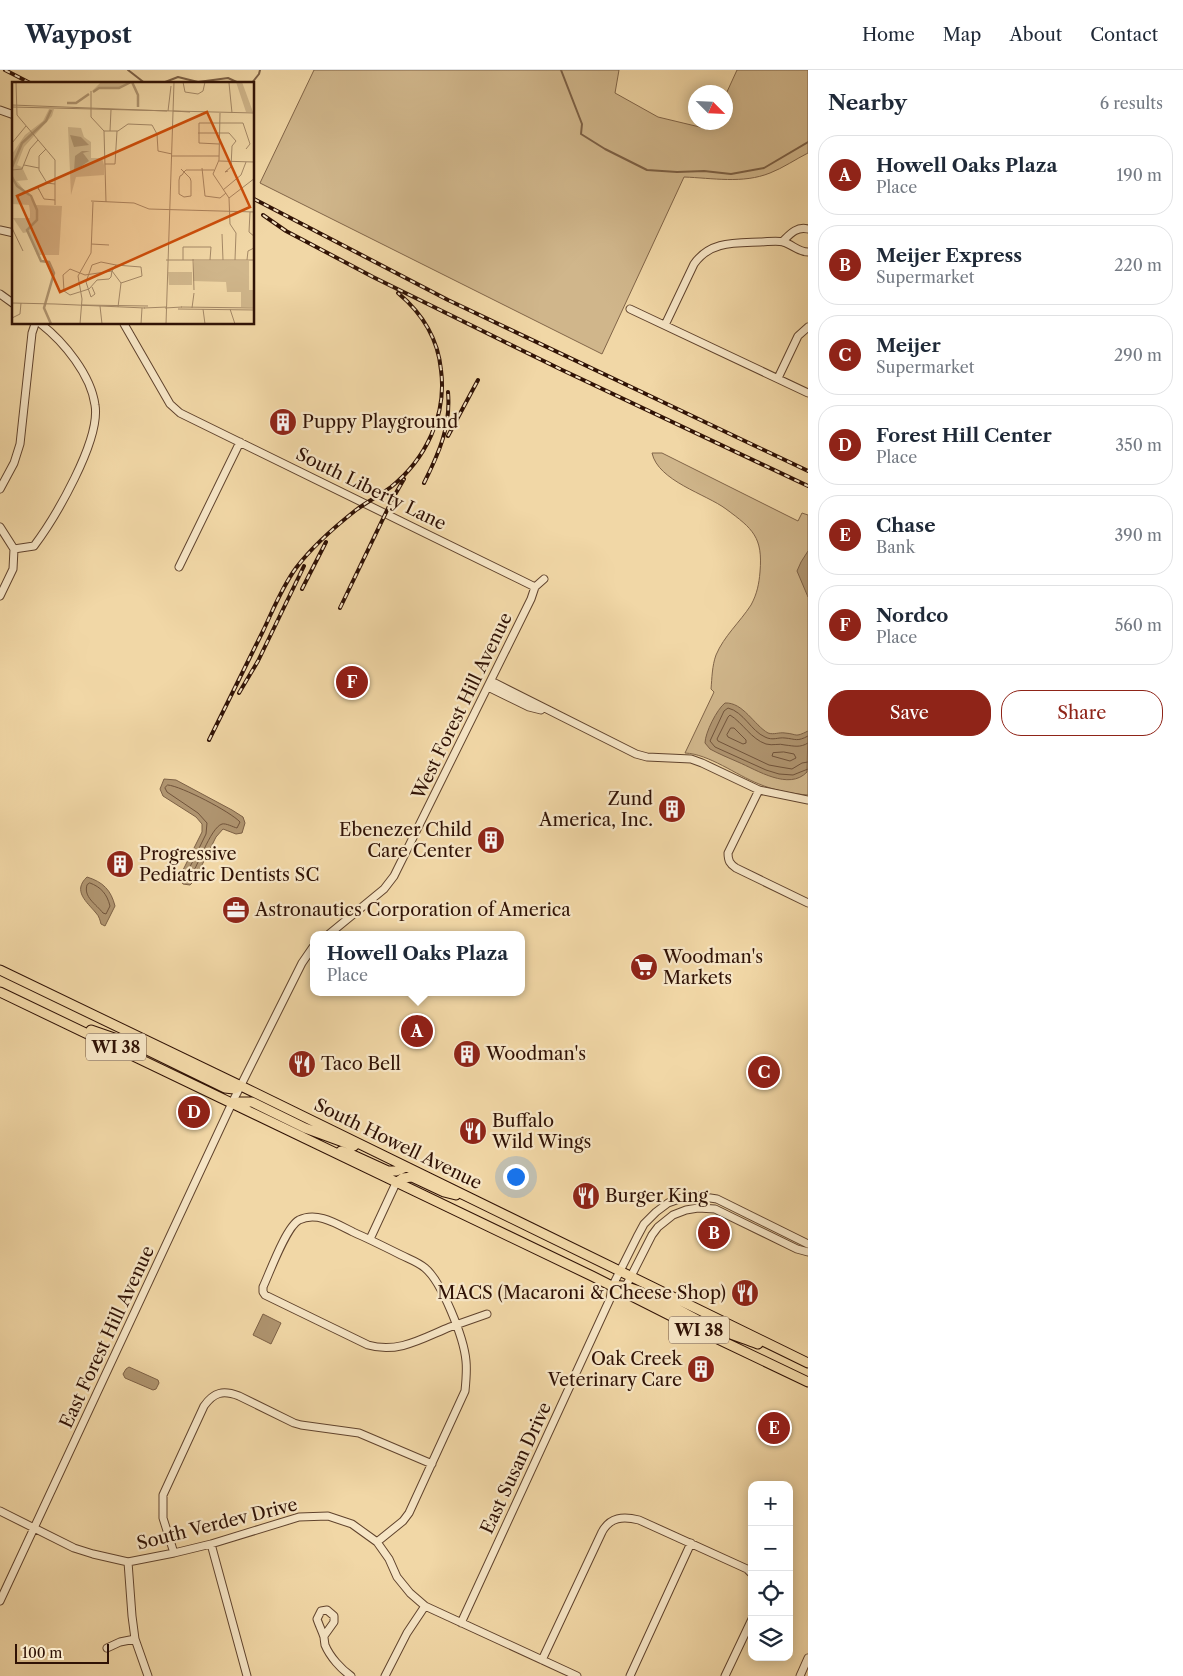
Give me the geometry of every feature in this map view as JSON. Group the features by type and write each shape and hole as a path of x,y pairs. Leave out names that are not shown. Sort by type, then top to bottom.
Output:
{"main road":[{"name":"South Howell Avenue","path":"0,970 808,1363"},
{"name":"South Howell Avenue","path":"0,992 612,1286"},
{"path":"60,1020 143,1048 226,1088 234,1089 241,1086"},
{"path":"232,1103 252,1102 334,1140 380,1154"},
{"path":"312,1142 353,1155 388,1171 396,1171 406,1167"},
{"path":"396,1183 403,1178 412,1177 444,1192 473,1199"},
{"path":"612,1286 619,1284 624,1289 710,1326 791,1354"},
{"name":"WI 38","path":"624,1289 808,1382"}],"street":[{"path":"0,110 12,114"},
{"path":"782,241 796,230 808,229"},
{"path":"665,325 694,264 706,252 725,244 782,241 801,251 808,252"},
{"path":"0,294 12,303"},
{"path":"630,309 808,393"},
{"path":"0,489 14,463 20,444 32,333 35,325"},
{"path":"14,549 34,546 46,531 85,455 94,428 96,405 87,381 69,352 42,325"},
{"name":"South Liberty Lane","path":"125,325 170,404 180,413 535,587"},
{"path":"778,378 798,336 808,327"},
{"path":"178,567 240,442"},
{"path":"0,527 14,549 13,570 0,596"},
{"name":"West Forest Hill Avenue","path":"333,931 384,889 394,876 531,599 535,587 544,579"},
{"path":"489,684 528,707 551,712 636,754 658,758 677,757 702,762 759,790 808,800"},
{"path":"759,790 728,853 730,864 808,903"},
{"path":"241,1086 302,963 310,951"},
{"name":"East Forest Hill Avenue","path":"0,1602 241,1086"},
{"path":"370,1239 396,1183"},
{"path":"612,1286 644,1224 668,1203 697,1196 717,1199 808,1244"},
{"path":"611,1297 624,1289 658,1227 673,1215 686,1210 698,1208 715,1209 797,1249 808,1252"},
{"path":"377,1542 409,1513 465,1391 467,1376 466,1360 456,1325 437,1282 426,1268 370,1239 318,1217 299,1220 282,1244 263,1287 263,1292 290,1308 368,1345 379,1348 398,1348 456,1325 487,1314"},
{"name":"East Susan Drive","path":"461,1624 611,1297 612,1286"},
{"path":"174,1553 163,1518 164,1495 204,1406 210,1398 219,1393 239,1396 301,1425 345,1430 368,1436 432,1464"},
{"name":"South Verdev Drive","path":"0,1511 74,1548 128,1562 211,1544 299,1518 328,1516 352,1524 377,1542 398,1577 410,1593 425,1606 577,1676"},
{"path":"542,1660 602,1532 613,1520 626,1518 639,1520 749,1571"},
{"path":"630,1676 691,1543"},
{"path":"211,1544 247,1676"},
{"path":"128,1562 135,1639 148,1676"},
{"path":"385,1676 407,1633 425,1606"},
{"path":"725,1676 748,1627"},
{"path":"324,1636 325,1645 333,1659 351,1676"},
{"path":"108,1648 120,1642 135,1639"},
{"path":"800,1676 808,1658"}],"shaded area":[{"path":"314,70 619,70 615,93 658,117 688,124 688,130 733,130 733,85 730,85 737,70 808,70 808,153 780,169 760,176 727,180 684,177 602,354 260,183"},
{"path":"652,453 662,453 798,521 802,513 808,515 808,795 765,786 713,761 694,754 685,753 714,692 711,689 716,655 755,597 760,576 760,550 754,535 743,522 717,503 673,479 656,463"}],"water":[{"path":"808,551 808,597 797,571"},
{"path":"725,703 737,706 743,710 768,733 798,735 808,731 807,772 791,780 773,777 710,749 705,743 707,733 715,716"},
{"path":"164,779 176,780 232,810 243,817 245,823 242,833 236,834 223,829 216,837 194,881 190,885 183,884 179,878 202,832 202,824 196,817 163,796 160,789"},
{"path":"87,877 98,881 106,887 113,900 115,906 105,926 101,924 98,915 82,896 81,887"},
{"path":"263,1314 281,1323 271,1344 253,1335"},
{"path":"129,1367 158,1380 159,1383 156,1389 153,1390 125,1378 123,1374"}],"waterway":[{"path":"128,70 143,82"},
{"path":"253,82 260,70"},
{"path":"561,70 582,124 581,134 605,149 647,170 704,171 731,174 764,168 808,142"},
{"path":"165,82 178,77 198,82"},
{"path":"198,82 228,78 237,82"}],"railway":[{"path":"5,70 28,82"},
{"path":"255,200 448,300 808,471"},
{"path":"263,215 286,231 373,277 560,369 808,486"},
{"path":"209,740 282,591 296,568 317,545 356,510 391,487 403,476 424,450 431,435 441,403 442,387 439,359 427,327 414,309 398,293"},
{"path":"448,436 478,380"},
{"path":"424,483 446,428 448,392"},
{"path":"340,608 404,479"},
{"path":"302,589 326,542"},
{"path":"239,693 258,661 304,566"}],"place":[{"name":"Puppy Playground","path":"283,422"},
{"name":"Nordco","path":"352,682"},
{"name":"Zund America, Inc.","path":"672,809"},
{"name":"Ebenezer Child Care Center","path":"491,840"},
{"name":"Progressive Pediatric Dentists SC","path":"120,864"},
{"name":"Astronautics Corporation of America","path":"236,910"},
{"name":"Woodman's Markets","path":"644,967"},
{"name":"Howell Oaks Plaza","path":"417,1031"},
{"name":"Woodman's","path":"467,1054"},
{"name":"Taco Bell","path":"302,1064"},
{"name":"Meijer","path":"764,1072"},
{"name":"Forest Hill Center","path":"194,1112"},
{"name":"Buffalo Wild Wings","path":"473,1131"},
{"name":"Burger King","path":"586,1196"},
{"name":"Meijer Express","path":"714,1233"},
{"name":"MACS (Macaroni & Cheese Shop)","path":"745,1293"},
{"name":"Oak Creek Veterinary Care","path":"701,1369"},
{"name":"Chase","path":"774,1428"}]}
